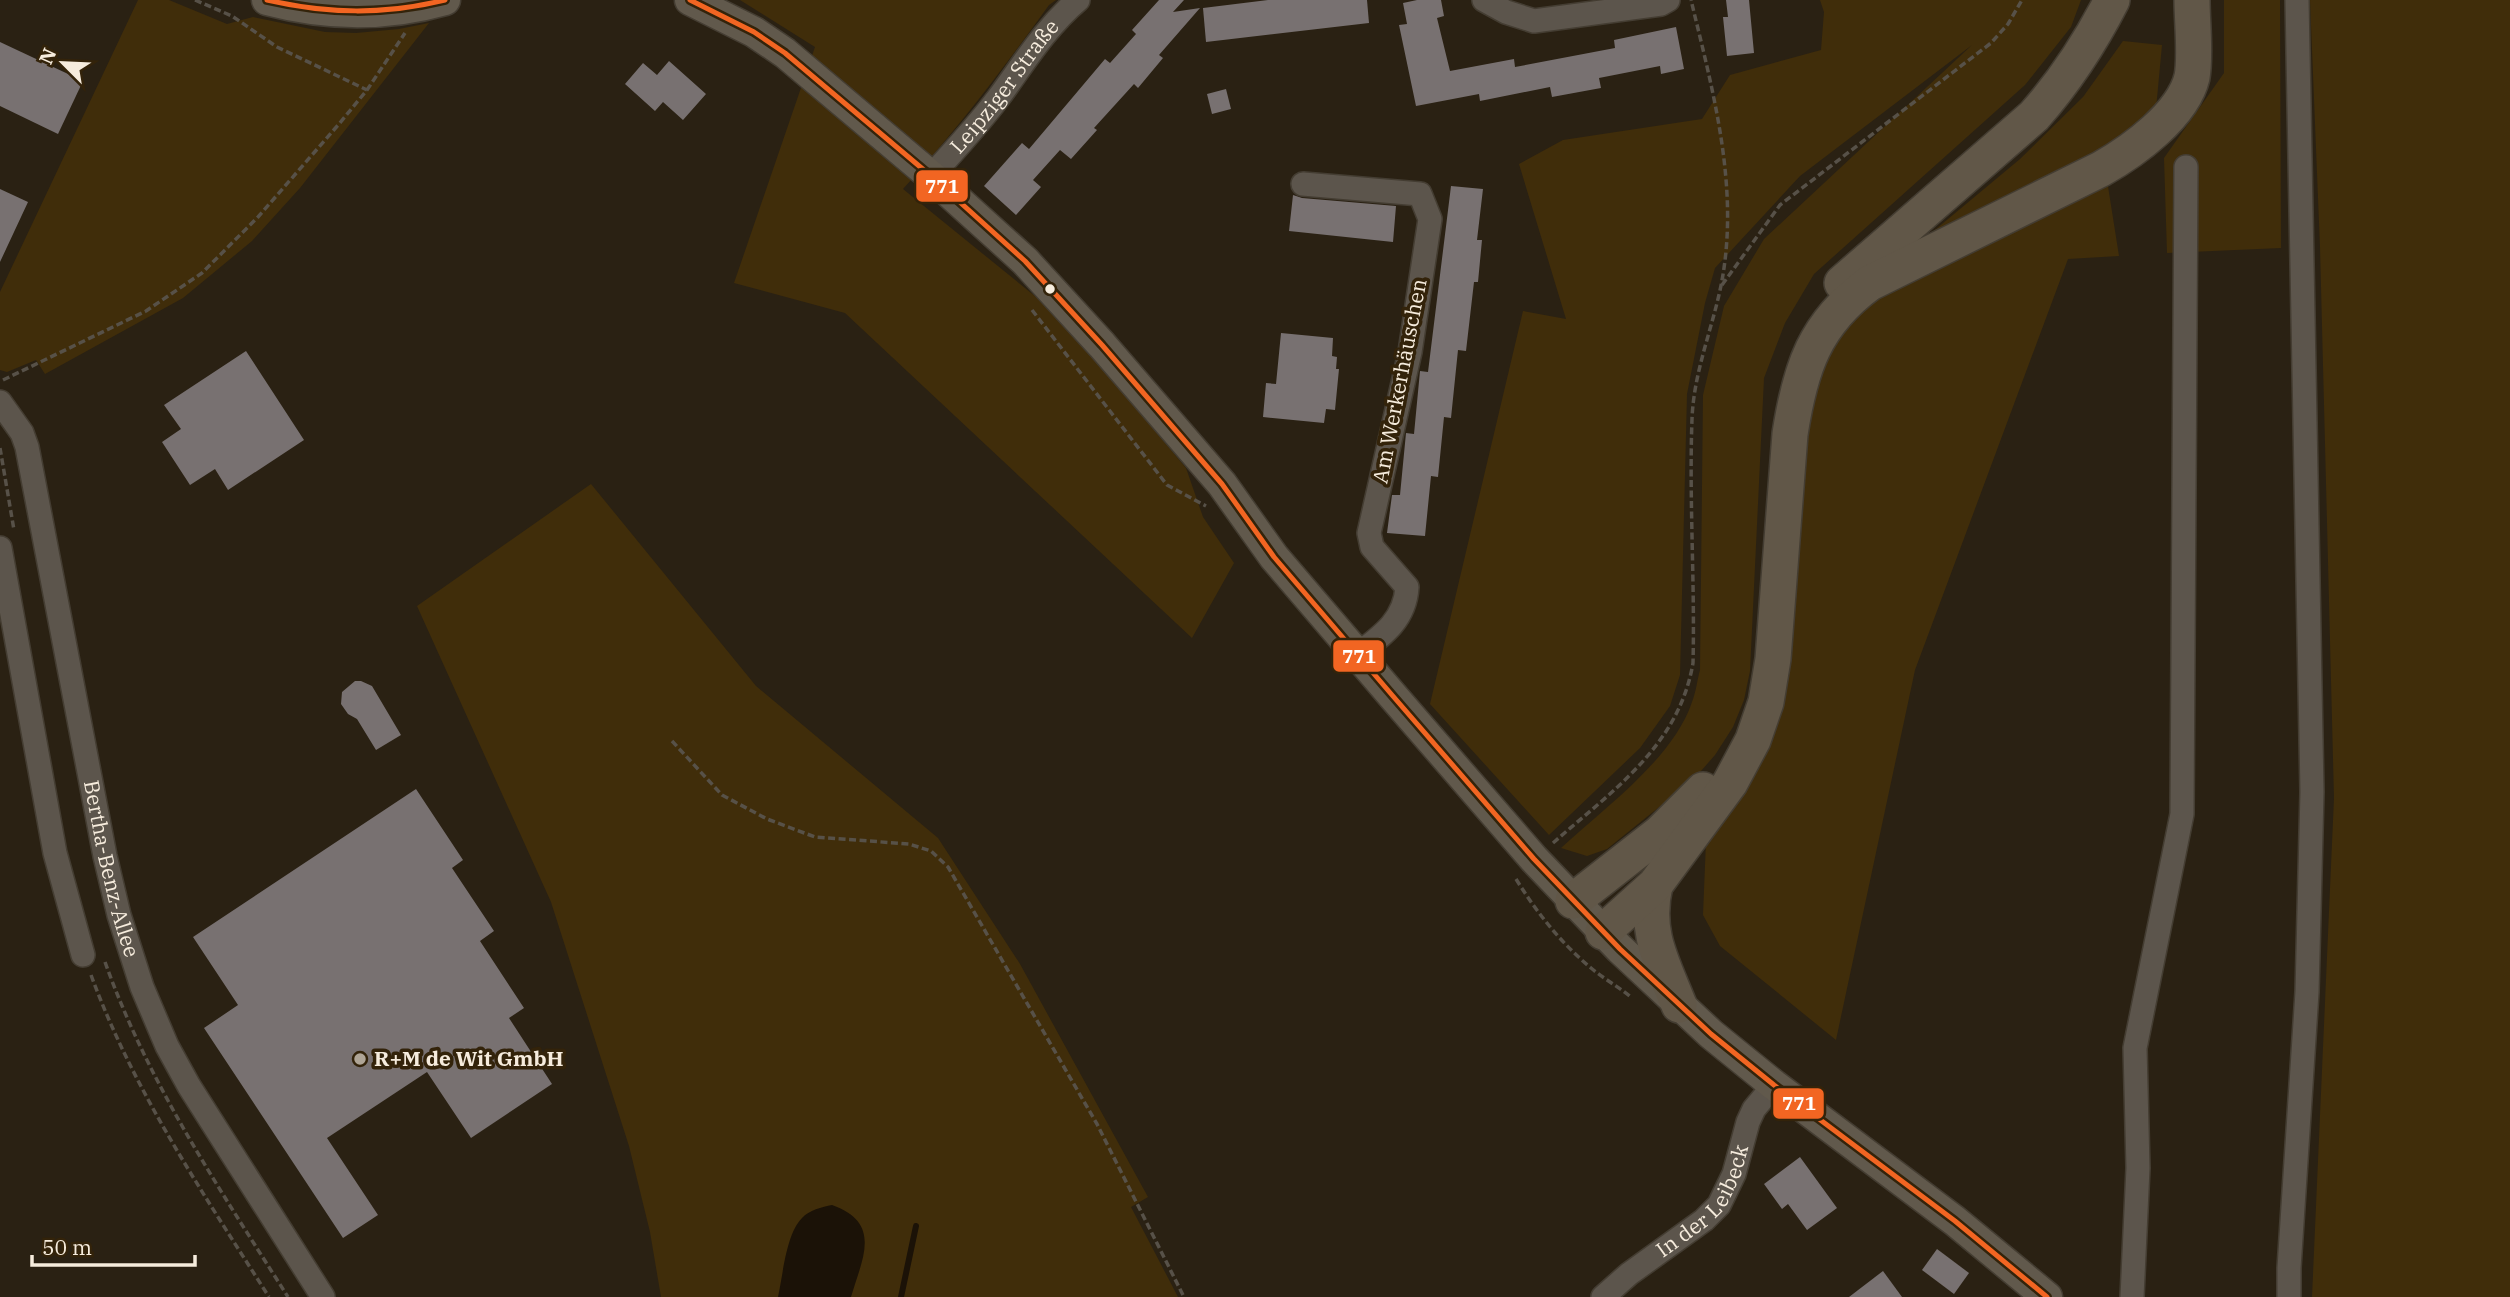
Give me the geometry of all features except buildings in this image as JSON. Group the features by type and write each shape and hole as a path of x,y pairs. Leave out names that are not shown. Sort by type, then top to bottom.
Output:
{"highway":[{"path":"1573,901 1660,833 1693,802 1725,765 1753,708 1760,676 1784,394 1796,355 1808,330 1845,279 2034,116 2061,86 2087,48 2112,0"},
{"path":"1603,932 1655,885 1730,783 1753,740 1766,702 1773,659 1790,434 1800,379 1821,334 1839,309 1870,283 2101,169 2127,154 2155,130 2180,102 2192,76 2192,0"},
{"path":"1655,885 1650,913 1653,942 1679,1005"}],"main road":[{"path":"267,0 329,12 359,13 434,3"},
{"path":"690,0 754,32 785,53 931,176 1025,261 1222,484 1274,557 1534,859 1765,1095 1955,1221 2047,1297"}],"street":[{"name":"Leipziger Straße","path":"931,176 998,99 1045,32 1078,0"},
{"path":"1484,0 1506,12 1534,21 1661,4 1668,0"},
{"path":"2289,1297 2306,992 2312,792 2297,0"},
{"path":"2132,1297 2138,1168 2135,1048 2182,814 2186,167"},
{"name":"Am Werkerhäuschen","path":"1303,184 1420,194 1430,219 1410,352 1369,533 1372,547 1407,587 1406,601 1400,615 1385,633 1358,654"},
{"name":"Bertha-Benz-Allee","path":"0,402 22,433 27,447 105,856 119,915 142,987 167,1046 189,1087 323,1297"},
{"path":"0,548 55,853 83,955"},
{"name":"In der Leibeck","path":"1603,1297 1629,1274 1704,1220 1719,1205 1734,1174 1748,1122 1765,1095"}],"path":[{"path":"195,0 232,16 276,47 367,90"},
{"path":"1534,859 1622,783 1659,744 1674,722 1684,700 1693,663 1694,398 1720,288 1728,220 1726,172 1710,79 1691,0"},
{"path":"1720,288 1780,205 1991,43 2008,24 2022,0"},
{"path":"0,382 146,311 202,273 258,217 367,90 434,3"},
{"path":"672,741 722,796 767,819 815,837 909,844 931,851 948,867 1097,1124 1184,1297"},
{"path":"83,955 131,1071 175,1149 270,1297"}],"shaded area":[{"path":"138,0 169,0 227,24 253,17 325,32 356,33 429,23 300,188 252,241 183,298 45,374 36,360 7,372 0,370 0,292"},
{"path":"740,0 1056,0 1049,5 997,76 903,189 1057,314 1186,468 1203,517 1234,563 1192,638 845,313 734,283 815,47"},
{"path":"1820,0 2081,0 2071,27 2025,85 1814,274 1785,323 1764,378 1750,671 1744,700 1733,727 1715,755 1694,779 1607,849 1587,856 1561,848 1654,763 1683,723 1695,694 1700,670 1703,395 1724,306 1764,239 1972,45 1800,176 1715,268 1705,303 1687,394 1680,675 1670,706 1640,748 1549,835 1430,704 1523,311 1566,319 1519,164 1563,140 1702,119 1730,75 1821,50 1824,12"},
{"path":"2224,0 2280,0 2281,248 2167,253 2164,158 2224,73"},
{"path":"2310,0 2510,0 2510,1297 2312,1297 2334,798 2320,247"},
{"path":"2123,41 2162,45 2156,109 2120,140 1918,244 2020,159 2083,97"},
{"path":"2107,180 2119,256 2068,259 1915,670 1836,1040 1720,946 1703,915 1706,841 1759,760 1804,417 1823,356 1863,308 1940,256"},
{"path":"591,484 756,686 938,838 1020,964 1148,1197 1131,1207 1178,1297 661,1297 650,1232 629,1146 551,902 417,606"},
{"path":"832,1205 848,1213 858,1222 863,1232 863,1256 851,1297 778,1297 789,1244 797,1225 808,1213"}],"waterway":[{"path":"901,1297 916,1226"}],"transit line":[{"name":"771","path":"267,0 312,8 356,11 400,8 445,0"},
{"name":"771","path":"690,0 754,32 785,53 931,176 1025,261 1222,484 1274,557 1392,695 1534,859 1620,949 1711,1034 1774,1085 1955,1221 2047,1297"}],"place":[{"name":"R+M de Wit GmbH","path":"360,1059"}]}
